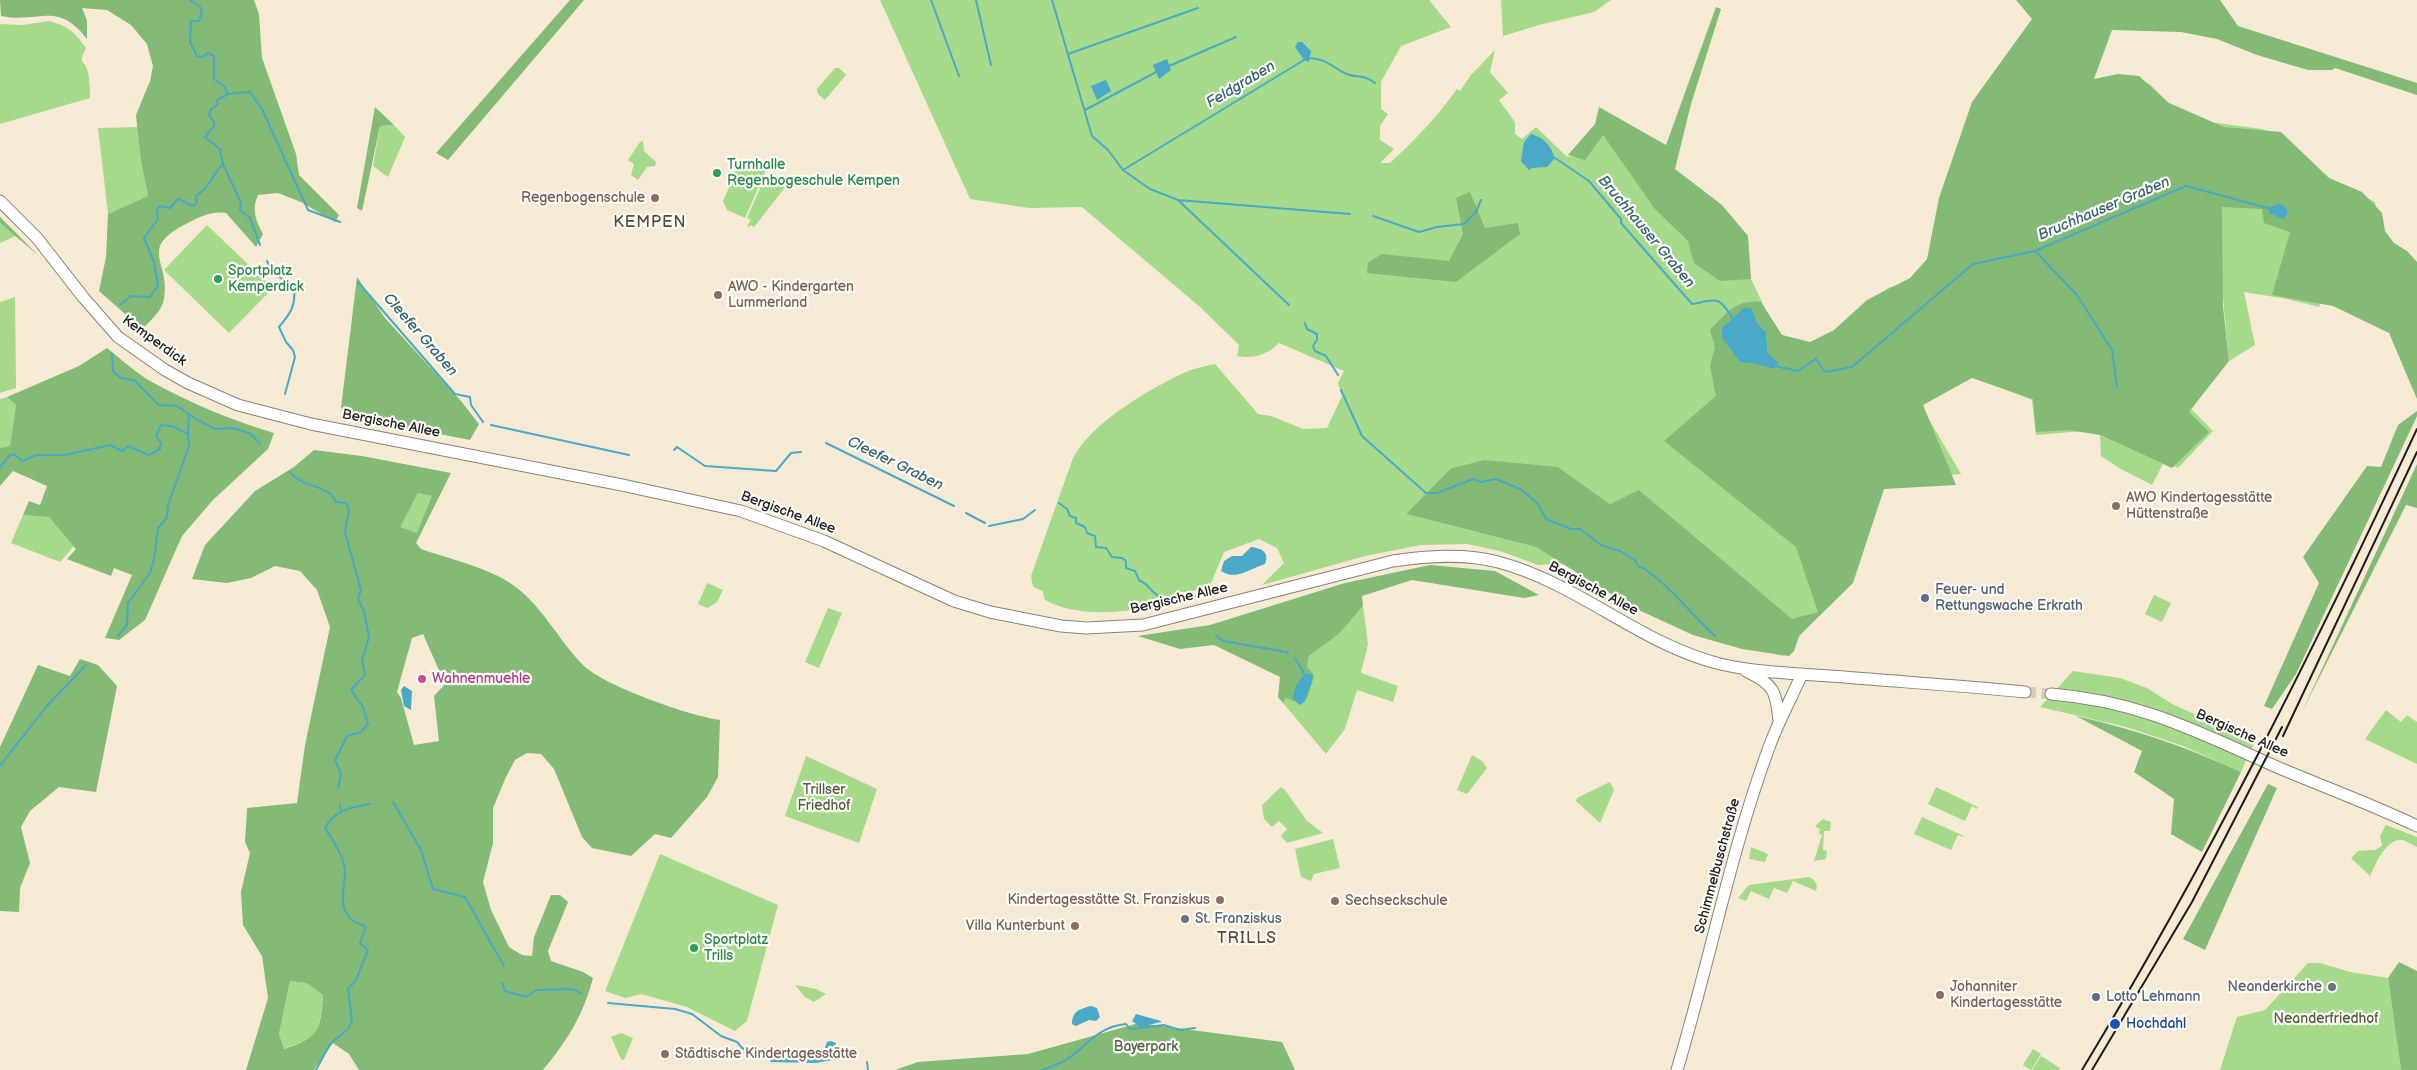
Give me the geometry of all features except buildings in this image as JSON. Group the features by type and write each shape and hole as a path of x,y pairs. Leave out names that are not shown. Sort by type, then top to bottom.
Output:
{"main road":[{"name":"Kemperdick","path":"0,201 37,238 83,297 118,337 165,370 188,383 238,405 311,424"},
{"name":"Bergische Allee","path":"311,424 622,485 740,511 824,541 954,601 1002,615 1061,626 1086,628 1143,625 1393,561 1429,556 1496,561 1531,573 1565,589 1658,641 1692,654 1734,666 1802,674 2025,692"},
{"path":"1734,666 1764,679 1770,686 1777,698 1780,721"},
{"name":"Schimmelbuschstraße","path":"1677,1070 1755,788 1780,721 1802,674"},
{"name":"Bergische Allee","path":"2051,694 2092,698 2153,713 2416,823"}],"green space":[{"path":"0,0 254,0 259,14 262,58 296,154 299,175 339,215 335,222 301,202 278,193 258,195 255,215 263,234 256,247 226,213 210,214 186,224 171,233 163,241 159,249 159,257 164,275 164,299 158,312 142,329 99,291 106,257 108,214 148,196 141,162 136,115 150,81 153,66 147,44 131,25 107,10 82,8 87,21 87,39 76,27 66,20 57,17 15,18 1,16"},
{"path":"570,0 584,0 448,160 436,153"},
{"path":"880,0 1429,0 1451,27 1401,46 1381,82 1381,109 1388,114 1380,126 1380,140 1394,149 1380,163 1390,163 1408,146 1434,119 1457,89 1460,91 1471,75 1495,50 1490,72 1508,93 1499,100 1515,122 1515,134 1522,139 1536,127 1566,156 1573,157 1604,119 1751,279 1780,340 1814,344 1835,335 1868,302 1888,288 1919,279 2103,85 2123,75 2135,77 2151,85 2170,105 2209,122 2262,129 2282,136 2329,178 2375,202 2381,236 2334,251 2319,307 2287,299 2244,292 2255,345 2229,361 2222,287 2180,398 2213,431 2178,468 2103,432 2084,431 2036,435 2032,400 1972,377 1919,402 1961,474 1878,481 1819,612 1792,641 1783,656 1766,652 1669,516 1639,491 1610,504 1558,467 1450,469 1406,514 1536,547 1564,564 1538,565 1500,551 1467,544 1421,545 1365,556 1262,585 1284,563 1277,548 1259,539 1224,552 1209,588 1175,594 1167,605 1137,610 1104,612 1072,610 1057,606 1044,599 1043,591 1033,587 1031,576 1073,458 1093,432 1107,419 1139,397 1171,379 1193,369 1215,364 1258,414 1271,416 1303,429 1327,428 1342,396 1338,383 1344,371 1279,343 1270,351 1260,355 1249,357 1237,356 1239,345 1200,307 1082,207 1029,208 970,199"},
{"path":"1501,0 1611,0 1594,12 1503,36"},
{"path":"2016,0 2220,0 2238,26 2417,83 2417,95 2335,68 2332,70 2308,70 2257,55 2217,39 2181,32 2112,30 2094,79 2118,74 2139,76 2169,103 2224,127 2281,132 2329,178 2362,192 2382,213 2385,231 2394,243 2407,251 2417,262 2417,399 2389,333 2333,306 2272,295 2290,232 2264,223 2262,209 2222,207 2223,306 2229,361 2189,412 2209,432 2172,468 2100,435 2069,430 2036,432 2033,399 1972,378 1923,405 1956,485 1884,489 1853,583 1799,636 1794,651 1789,656 1742,649 1693,635 1630,606 1536,547 1406,514 1450,469 1484,460 1558,467 1610,504 1639,490 1792,619 1818,612 1796,547 1664,441 1716,396 1710,366 1715,347 1710,330 1732,308 1745,303 1761,302 1782,335 1810,342 1834,330 1867,300 1910,278 1927,259 1939,198 1972,102 2032,19","holes":["1751,308 1758,324 1766,332 1768,354 1774,369 1752,363"]},
{"path":"1716,7 1721,9 1691,104 1675,169 1722,205 1748,236 1751,279 1720,281 1694,263 1688,241 1655,209 1603,135 1585,160 1568,155 1595,124 1599,107 1666,145"},
{"path":"49,21 70,30 86,48 82,60 89,76 90,98 0,124 0,24 23,25"},
{"path":"835,68 839,68 846,75 825,100 818,94 817,89"},
{"path":"375,107 394,125 380,126 362,211 357,208"},
{"path":"394,125 405,137 388,177 373,166 380,126"},
{"path":"138,127 141,162 148,196 108,214 98,128"},
{"path":"643,141 644,151 656,162 655,166 647,167 638,180 631,175 634,164 628,160 640,142"},
{"path":"741,159 766,170 745,218 727,210 723,201"},
{"path":"765,177 786,180 787,185 754,227 751,225 749,227 747,226 751,220 747,218"},
{"path":"1470,192 1485,228 1518,223 1520,234 1456,282 1367,273 1368,262 1382,254 1449,261 1463,234 1456,198"},
{"path":"0,217 39,256 0,223"},
{"path":"0,223 16,236 0,243"},
{"name":"Sportplatz Kemperdick","path":"207,225 273,288 229,333 164,270"},
{"path":"357,277 385,318 461,401 479,424 470,440 353,417 341,408"},
{"path":"15,297 16,388 0,393 0,302"},
{"path":"107,348 139,374 180,397 274,433 268,449 213,500 182,536 145,620 119,640 105,638 132,575 114,568 111,576 67,559 76,549 49,517 23,515 29,501 40,505 47,486 13,471 0,486 0,448 10,446 16,405 7,397 79,366"},
{"path":"7,397 16,405 10,446 0,448 0,399"},
{"path":"2417,411 2417,416 2296,674 2272,709 2264,706 2319,583 2303,557 2367,466 2381,467 2398,425"},
{"path":"2100,435 2163,464 2152,485 2119,468 2101,456"},
{"path":"314,450 362,456 451,473 416,543 421,549 479,568 510,583 521,591 540,611 583,665 609,682 648,699 689,713 720,720 718,777 707,797 671,838 655,834 631,856 592,848 582,837 554,769 541,754 527,753 515,760 506,777 493,808 493,843 483,882 491,910 509,947 522,955 532,956 534,937 551,895 560,895 568,902 548,951 551,961 583,972 593,978 585,1003 574,1027 543,1070 359,1070 349,1054 333,1043 314,1070 246,1070 268,998 262,956 243,925 241,892 250,853 245,842 247,808 297,803 305,745 330,627 317,590 300,571 275,566 251,578 227,583 192,579 205,545 255,491 294,467","holes":["418,493 432,496 417,533 400,527","423,634 445,684 434,696 439,741 414,745 401,698 397,692 412,638","290,981 306,983 323,995 319,1025 311,1036 284,1049 279,1034"]},
{"path":"2417,464 2417,508 2406,505 2302,712"},
{"path":"418,493 433,495 417,534 399,527"},
{"path":"23,515 49,517 74,546 60,562 11,543"},
{"path":"1430,565 1495,571 1539,595 1524,598 1412,580 1362,596 1363,606 1339,634 1309,656 1307,667 1314,675 1307,699 1299,703 1286,698 1283,703 1278,697 1280,677 1214,645 1180,649 1138,636 1210,625 1345,583"},
{"path":"707,583 723,590 717,602 707,608 698,604"},
{"path":"2154,595 2171,603 2162,622 2145,614"},
{"path":"1363,606 1368,644 1361,673 1398,686 1393,702 1357,690 1345,729 1326,754 1283,703 1307,667 1309,656 1339,634"},
{"path":"828,608 842,613 819,668 805,662"},
{"path":"80,659 98,665 117,686 96,792 59,787 30,811 21,827 30,863 20,888 19,912 0,911 0,747 38,665 70,676"},
{"path":"2073,671 2120,678 2147,688 2172,704 2255,741 2241,772 2183,746 2126,727 2040,707"},
{"path":"2386,710 2401,722 2407,715 2417,722 2417,764 2365,739"},
{"path":"2076,716 2120,727 2160,740 2200,754 2241,772 2202,852 2171,834 2174,799 2134,772 2142,751"},
{"path":"1472,755 1482,761 1487,768 1467,794 1457,790"},
{"name":"Trillser Friedhof","path":"806,756 877,789 859,843 785,816"},
{"path":"1610,782 1614,790 1600,823 1576,801 1577,798"},
{"path":"2268,784 2277,788 2205,950 2183,939"},
{"path":"1281,787 1307,821 1323,833 1287,843 1281,836 1287,829 1279,821 1272,827 1264,819 1262,805"},
{"path":"1936,787 1978,807 1977,809 1972,806 1965,821 1928,804"},
{"path":"1922,817 1964,836 1958,835 1951,850 1914,834"},
{"path":"1823,819 1831,822 1830,831 1824,831 1823,850 1827,851 1826,859 1814,861 1822,835 1819,834 1820,829 1815,826"},
{"path":"2386,825 2417,837 2417,847 2402,840 2391,843 2382,853 2370,876 2351,858 2358,851 2375,850 2382,846 2380,836"},
{"path":"1333,839 1340,868 1314,874 1311,881 1301,877 1295,849"},
{"path":"1751,847 1768,854 1765,862 1749,859"},
{"name":"Sportplatz Trills","path":"660,854 778,905 747,1021 735,1031 687,1007 641,994 625,998 605,991"},
{"path":"1809,877 1814,880 1817,886 1816,891 1793,881 1787,893 1774,888 1769,899 1751,891 1746,901 1738,898 1749,885"},
{"path":"2399,962 2417,971 2417,1070 2401,1070 2388,978"},
{"name":"Neanderfriedhof","path":"2308,963 2320,963 2350,972 2388,978 2401,1070 2220,1070 2237,1017 2265,1010"},
{"path":"290,981 306,983 323,995 321,1017 319,1025 311,1036 304,1041 283,1049 279,1034"},
{"path":"795,985 816,989 826,994 814,1002 805,997"},
{"name":"Bayerpark","path":"1139,1023 1282,1042 1295,1070 895,1070 918,1062 1028,1054"},
{"path":"621,1033 633,1038 624,1060 621,1059 611,1037"},
{"path":"2033,1049 2041,1054 2031,1070 2023,1065"},
{"path":"2041,1056 2060,1068 2059,1070 2032,1070"}],"water":[{"path":"1298,42 1302,42 1311,51 1309,62 1304,60 1295,47"},
{"path":"1167,59 1171,70 1159,79 1153,65"},
{"path":"1106,80 1111,91 1097,100 1091,86"},
{"path":"1531,134 1543,140 1553,153 1555,158 1547,167 1529,170 1521,161 1524,142"},
{"path":"2278,204 2286,207 2288,214 2283,219 2269,213 2268,208"},
{"path":"1744,308 1751,308 1758,324 1766,332 1768,354 1778,362 1774,369 1740,362 1722,338 1722,328"},
{"path":"1251,547 1264,551 1266,556 1265,564 1243,573 1232,575 1221,571 1224,561 1232,556 1242,556"},
{"path":"1306,674 1312,674 1313,678 1305,702 1299,705 1293,698 1295,688"},
{"path":"404,686 412,691 411,710 404,706 401,690"},
{"path":"1091,1006 1097,1008 1100,1017 1096,1021 1089,1020 1076,1026 1072,1024 1075,1013"},
{"path":"1136,1014 1161,1022 1140,1027 1132,1021"},
{"path":"827,1042 836,1043 832,1060 816,1063 770,1062 770,1054 818,1056 824,1050"}],"waterway":[{"path":"190,0 200,7 202,13 199,21 191,21 190,42 197,56 203,57 208,53 214,56 214,79 224,86 228,94 217,100 218,105 211,109 209,116 214,121 214,126 205,137 220,149 223,164 241,203 240,210 250,218 260,245"},
{"path":"931,0 959,76"},
{"path":"976,0 991,65"},
{"name":"Bruchhauser Graben","path":"1052,0 1092,136 1108,150 1123,170 1150,189 1178,200 1350,214"},
{"path":"1068,54 1198,8"},
{"path":"1169,66 1236,37"},
{"name":"Feldgraben","path":"1309,58 1324,61 1349,75 1366,78 1375,83"},
{"name":"Feldgraben","path":"1123,170 1304,60"},
{"path":"1085,110 1158,71"},
{"name":"Cleefer Graben","path":"228,94 250,92 262,109 308,210 340,222"},
{"name":"Bruchhauser Graben","path":"1555,158 1589,181 1621,219 1621,223 1692,304 1718,301 1734,320"},
{"path":"120,305 131,296 150,297 158,286 154,262 144,238 158,219 157,210 159,206 170,208 178,199 193,206 197,203 196,196 205,188 223,164"},
{"name":"Bruchhauser Graben","path":"1775,366 1798,371 1816,359 1825,372 1852,367 1973,264 2035,251 2186,186 2268,208"},
{"path":"1178,200 1289,305"},
{"name":"Bruchhauser Graben","path":"1373,216 1419,232 1437,227 1464,224 1476,212 1481,200"},
{"name":"Bruchhauser Graben","path":"2035,251 2077,295 2112,350 2117,386"},
{"path":"267,261 271,270 294,289 294,300 291,310 279,327 286,342 293,350 295,357 285,394"},
{"name":"Cleefer Graben","path":"358,282 455,394 470,397 471,405 483,422"},
{"path":"1305,323 1307,329 1317,334 1317,340 1313,346 1315,351 1326,356 1338,375"},
{"path":"112,354 113,371 121,378 134,380 159,405 177,406 215,429 233,428 251,434 260,444"},
{"path":"1341,390 1362,436 1426,493 1437,493 1473,479 1481,482 1496,479 1522,490 1537,503 1546,519 1571,529 1580,529 1601,545 1620,551 1635,560 1638,566 1665,586 1715,636"},
{"path":"0,467 9,456 14,454 22,461 37,455 65,455 110,445 122,451 128,446 149,455 160,449 161,443 156,436 161,425 172,426 188,434 189,414"},
{"name":"Cleefer Graben","path":"491,425 629,455"},
{"path":"118,636 127,625 128,603 150,573 154,560 158,528 167,518 168,505 189,446 188,434"},
{"name":"Cleefer Graben","path":"826,443 954,506"},
{"name":"Cleefer Graben","path":"674,450 677,447 705,466 776,471 791,453 801,452"},
{"path":"290,472 298,480 324,490 336,502 346,503 349,509 345,532 361,590 358,598 364,612 369,637 362,660 365,675 351,690 363,707 368,724 361,732 347,736 335,760 341,774 338,788"},
{"name":"Cleefer Graben","path":"1059,503 1067,509 1070,516 1076,518 1076,523 1085,527 1087,533 1095,536 1096,547 1106,548 1112,557 1122,558 1126,561 1126,568 1135,571 1139,580 1157,595 1171,600 1179,600 1218,588"},
{"name":"Cleefer Graben","path":"989,526 1023,519 1035,510"},
{"name":"Cleefer Graben","path":"966,513 985,523"},
{"name":"Cleefer Graben","path":"1216,635 1223,641 1287,652 1288,654"},
{"name":"Cleefer Graben","path":"1295,658 1305,675"},
{"path":"0,766 46,707 86,665"},
{"path":"393,802 421,850 433,889 465,897 504,966"},
{"path":"340,804 341,810"},
{"path":"316,1070 330,1044 349,1028 352,1020 348,989 356,980 368,950 360,943 366,927 352,920 347,915 343,903 345,871 343,860 325,828 334,817 344,810 370,804"},
{"path":"502,983 505,991 526,997 536,990 573,989 582,994"},
{"path":"608,1003 675,1009 692,1014 721,1036 737,1042 748,1051"},
{"path":"1041,1070 1066,1060 1097,1035 1118,1025 1126,1024 1130,1029 1164,1025 1180,1030 1195,1028"},
{"path":"763,1056 771,1059"},
{"path":"867,1062 868,1070"}],"tunnel":[{"path":"2025,692 2051,694"}],"railway":[{"path":"2082,1070 2173,913 2258,754 2339,592 2417,429"},
{"path":"2283,736 2417,452"},
{"path":"2092,1070 2192,902 2282,727"}],"place":[{"name":"Turnhalle Regenbogeschule Kempen","path":"717,173"},
{"name":"Regenbogenschule","path":"655,198"},
{"name":"Sportplatz Kemperdick","path":"218,279"},
{"name":"AWO - Kindergarten Lummerland","path":"718,295"},
{"name":"AWO Kindertagesstätte Hüttenstraße","path":"2116,506"},
{"name":"Feuer- und Rettungswache Erkrath","path":"1925,598"},
{"name":"Wahnenmuehle","path":"422,679"},
{"name":"Kindertagesstätte St. Franziskus","path":"1220,900"},
{"name":"Sechseckschule","path":"1335,901"},
{"name":"St. Franziskus","path":"1185,919"},
{"name":"Villa Kunterbunt","path":"1075,926"},
{"name":"Sportplatz Trills","path":"694,948"},
{"name":"Neanderkirche","path":"2332,987"},
{"name":"Johanniter Kindertagesstätte","path":"1940,995"},
{"name":"Lotto Lehmann","path":"2096,997"},
{"name":"Hochdahl","path":"2115,1024"},
{"name":"Städtische Kindertagesstätte","path":"665,1054"}],"district":[{"name":"KEMPEN","path":"650,223"},
{"name":"TRILLS","path":"1247,939"}]}
